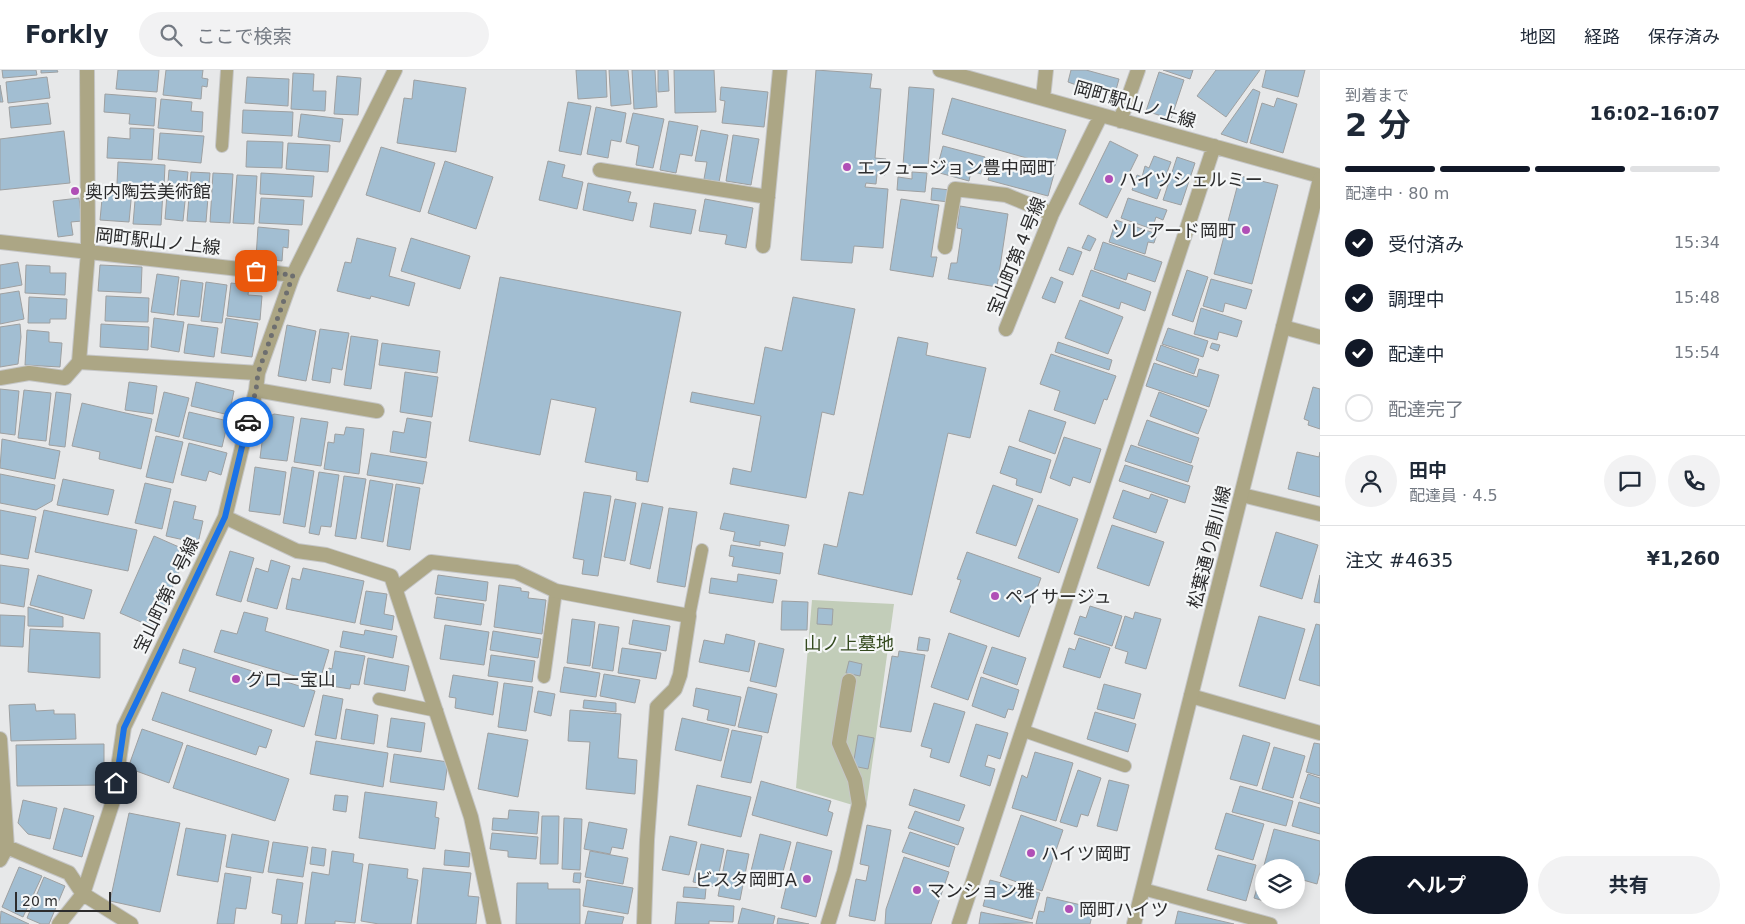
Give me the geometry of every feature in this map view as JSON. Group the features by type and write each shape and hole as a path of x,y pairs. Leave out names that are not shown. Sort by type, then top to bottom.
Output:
{"street":[{"path":"0,378 29,373 65,378 79,362 88,252 87,70"},
{"path":"293,275 395,70"},
{"path":"763,246 780,70"},
{"name":"岡町駅山ノ上線","path":"940,70 1320,177"},
{"path":"1043,98 1046,70"},
{"path":"1120,121 1138,70"},
{"name":"宝山町第４号線","path":"1006,329 1052,214 1101,115"},
{"path":"959,924 1024,731 1214,146"},
{"path":"600,170 768,197"},
{"name":"松葉通り唐川線","path":"1134,924 1320,177"},
{"path":"945,247 955,189 1006,195 1052,214"},
{"name":"岡町駅山ノ上線","path":"0,242 293,275"},
{"name":"宝山町第６号線","path":"59,924 83,894 113,802 124,728 225,517 256,390 258,373 293,275"},
{"path":"1283,327 1320,337"},
{"path":"79,362 258,373"},
{"path":"256,390 377,411"},
{"path":"1242,495 1320,514"},
{"path":"225,517 297,551 326,555 391,576 471,817 494,924"},
{"path":"396,590 431,562 516,572 556,591 689,616 680,675 675,689 657,707 647,840 644,924"},
{"path":"828,924 844,872 859,804 855,780 839,743 850,681"},
{"path":"1191,696 1320,733"},
{"path":"0,739 3,854 69,873 83,894 132,924"}],"lane":[{"path":"222,146 227,70"},
{"path":"689,616 702,550"},
{"path":"544,677 556,591"},
{"path":"379,699 437,711"},
{"path":"1024,731 1126,766"},
{"path":"1143,889 1271,924"}],"green space":[{"name":"山ノ上墓地","path":"812,600 894,604 866,809 796,788"}],"building":[{"path":"2,70 36,70 37,75 3,78"},
{"path":"41,70 57,70 58,72 41,73"},
{"path":"118,70 159,70 157,92 116,89"},
{"path":"166,70 203,70 202,78 208,79 207,87 202,86 201,99 163,95"},
{"path":"576,70 606,70 607,97 578,99"},
{"path":"609,70 628,70 631,104 611,106"},
{"path":"632,70 655,70 657,107 634,109"},
{"path":"658,70 668,70 669,91 658,92"},
{"path":"674,70 714,70 716,112 675,113"},
{"name":"エフュージョン豊中岡町","path":"816,70 872,74 870,88 881,89 875,158 886,159 885,175 877,174 876,184 866,183 865,187 888,189 883,248 854,246 852,263 801,260"},
{"path":"1071,70 1086,70 1119,79 1113,101 1078,91 1079,86 1068,82"},
{"path":"1163,70 1193,70 1190,79"},
{"path":"1216,70 1260,70 1226,117 1197,96"},
{"path":"1266,70 1305,70 1298,97 1262,87"},
{"path":"1159,72 1184,80 1171,119 1146,111"},
{"path":"293,73 314,74 313,91 326,91 325,111 291,109"},
{"path":"337,76 361,78 358,115 334,114"},
{"path":"47,77 50,98 8,103 6,82"},
{"path":"247,77 289,79 288,106 245,103"},
{"path":"414,80 466,88 456,152 397,143 404,98 412,99"},
{"path":"0,85 3,102 0,102"},
{"path":"721,87 768,92 764,127 722,123 725,101 720,100"},
{"path":"909,87 934,89 928,167 903,165"},
{"path":"1253,89 1260,92 1247,143 1221,134"},
{"path":"105,94 156,98 154,126 129,124 130,114 104,112"},
{"path":"952,98 1066,130 1055,166 942,134"},
{"path":"1277,98 1297,104 1283,153 1250,143 1262,103 1274,107"},
{"path":"161,99 192,102 191,111 203,112 202,132 158,128"},
{"path":"568,102 591,106 581,155 559,151"},
{"path":"48,103 51,124 11,128 9,107"},
{"path":"596,107 626,113 621,142 611,140 608,158 587,154"},
{"path":"243,110 293,112 292,136 242,133"},
{"path":"633,113 664,119 653,168 636,165 639,146 626,143"},
{"path":"301,114 343,119 340,142 298,137"},
{"path":"669,121 698,126 692,156 680,154 676,173 660,170"},
{"path":"130,128 154,129 152,160 107,158 108,137 130,139"},
{"path":"701,130 728,135 719,182 704,179 707,162 695,161"},
{"path":"64,131 70,183 0,190 0,139"},
{"path":"160,133 204,136 201,163 158,159"},
{"path":"733,135 759,139 751,185 726,181"},
{"path":"247,141 283,142 282,168 246,167"},
{"name":"ハイツシェルミー","path":"1110,141 1138,155 1107,218 1079,204"},
{"path":"288,143 330,145 328,172 286,169"},
{"path":"943,146 985,157 981,174 971,171 969,181 936,172"},
{"path":"381,147 435,163 420,212 366,195"},
{"path":"1154,156 1171,162 1157,199 1132,190 1137,175 1142,177 1145,166 1149,168"},
{"path":"1177,157 1195,163 1181,205 1163,200"},
{"path":"994,159 1054,174 1048,196 988,180"},
{"path":"445,161 493,177 476,229 428,213"},
{"path":"548,161 565,165 562,177 583,182 577,209 539,200"},
{"path":"118,162 165,165 164,187 117,184"},
{"path":"169,170 188,172 183,221 165,219"},
{"path":"191,172 210,173 206,222 187,221"},
{"path":"912,172 927,173 925,192 897,190 898,177 912,179"},
{"path":"213,173 233,174 230,223 210,222"},
{"path":"261,173 314,176 312,197 260,194"},
{"path":"237,175 257,176 254,224 233,223"},
{"name":"ソレアード岡町","path":"1240,176 1278,185 1252,284 1214,274"},
{"path":"588,183 631,192 628,202 637,203 633,221 583,210"},
{"path":"103,188 132,190 129,222 100,220"},
{"path":"932,188 950,190 949,202 931,200"},
{"path":"136,189 163,191 161,225 133,224"},
{"path":"79,198 82,221 71,222 73,235 58,237 53,201"},
{"path":"261,198 304,200 302,225 259,223"},
{"path":"1128,198 1167,210 1163,220 1156,217 1152,229 1121,218"},
{"path":"705,199 753,208 746,248 725,244 727,235 699,231"},
{"path":"901,199 939,205 931,257 937,257 933,277 890,270"},
{"path":"654,203 696,210 691,234 650,227"},
{"path":"960,206 1008,214 997,287 948,279 951,263 957,263 962,229 957,228"},
{"path":"1116,220 1157,234 1154,243 1148,242 1145,254 1109,242"},
{"path":"258,227 289,230 288,248 283,247 282,261 256,258"},
{"path":"1088,235 1096,239 1090,251 1082,248"},
{"path":"357,238 396,248 389,276 415,283 409,306 371,296 370,299 337,291 345,262 351,263"},
{"path":"411,238 470,256 460,289 401,271"},
{"path":"1103,242 1162,262 1155,282 1128,273 1126,280 1094,269"},
{"path":"1068,247 1082,252 1073,275 1059,270"},
{"path":"18,262 22,285 0,289 0,265"},
{"path":"26,265 50,266 50,273 66,273 65,295 25,293"},
{"path":"100,265 142,267 141,293 98,291"},
{"path":"1091,270 1151,292 1145,311 1121,302 1119,309 1082,296"},
{"path":"1187,270 1208,277 1193,322 1172,315"},
{"path":"157,274 179,277 174,315 151,312"},
{"path":"500,277 681,312 648,482 636,480 637,472 585,462 596,408 551,399 540,455 469,441"},
{"path":"1051,277 1063,282 1055,303 1042,298"},
{"path":"1211,279 1252,290 1246,309 1225,303 1223,312 1203,306"},
{"path":"181,280 203,283 199,317 177,315"},
{"path":"206,282 227,285 222,323 201,321"},
{"path":"231,283 249,285 248,295 262,296 260,320 227,316"},
{"path":"19,291 24,319 0,324 0,294"},
{"path":"106,296 149,298 148,322 105,321"},
{"path":"29,297 67,299 66,319 50,319 50,323 28,323"},
{"path":"793,297 855,309 834,415 822,412 806,498 730,484 733,468 751,472 761,416 690,402 692,392 754,404 765,347 782,351"},
{"path":"1080,300 1123,317 1108,354 1065,338"},
{"path":"1201,308 1242,321 1237,337 1219,332 1217,340 1194,334"},
{"path":"154,318 184,322 179,352 151,347"},
{"path":"226,318 258,323 252,357 221,353"},
{"path":"20,324 21,337 18,364 0,367 0,327"},
{"path":"101,324 149,327 148,350 100,347"},
{"path":"188,324 218,328 214,357 184,353"},
{"path":"287,325 316,331 306,381 278,376"},
{"path":"1168,328 1208,341 1203,357 1162,344"},
{"path":"320,329 349,333 342,370 332,368 330,383 312,380"},
{"path":"27,330 49,332 49,342 62,343 60,367 25,365"},
{"path":"351,336 378,340 371,389 344,385"},
{"path":"898,337 928,343 926,355 986,368 970,438 948,433 912,595 818,574 824,544 837,547 849,492 863,495"},
{"path":"1058,342 1112,360 1109,370 1055,352"},
{"path":"382,343 440,351 437,373 379,365"},
{"path":"1212,343 1220,345 1218,351 1210,348"},
{"path":"1161,345 1199,359 1194,374 1156,360"},
{"path":"1051,354 1116,376 1107,400 1104,399 1095,424 1054,410 1060,391 1040,384"},
{"path":"1154,363 1197,377 1199,369 1219,375 1209,407 1146,386"},
{"path":"405,372 438,377 432,417 400,412"},
{"path":"129,382 157,386 153,414 125,410"},
{"path":"196,382 234,391 229,415 191,406"},
{"path":"1313,387 1320,389 1320,429 1308,425 1309,421 1304,419"},
{"path":"0,389 19,391 15,435 0,433"},
{"path":"24,390 51,393 46,441 18,438"},
{"path":"56,392 71,394 65,447 49,445"},
{"path":"164,392 189,398 179,437 155,431"},
{"path":"1159,392 1207,410 1198,434 1150,416"},
{"path":"82,403 152,419 141,469 99,459 100,452 72,446"},
{"path":"1029,410 1066,422 1055,454 1019,441"},
{"path":"189,412 228,421 222,447 183,438"},
{"path":"274,414 294,417 287,461 260,458 265,419"},
{"path":"301,418 328,422 321,466 294,462"},
{"path":"407,418 431,422 426,458 390,452 393,431 404,433"},
{"path":"1147,420 1199,438 1191,463 1138,445"},
{"path":"346,427 364,429 359,474 324,469 328,442 334,443 335,434 344,435"},
{"path":"156,436 183,442 173,483 146,477"},
{"path":"1064,437 1101,449 1090,483 1073,477 1070,486 1050,478"},
{"path":"2,439 60,451 55,479 0,468"},
{"path":"189,443 227,453 221,475 209,471 206,481 181,475"},
{"path":"1131,445 1193,466 1188,482 1125,461"},
{"path":"1009,446 1051,460 1041,493 1016,485 1017,479 1000,473"},
{"path":"1297,452 1319,457 1320,452 1320,497 1288,489"},
{"path":"371,453 427,462 423,484 367,475"},
{"path":"1125,465 1190,486 1185,503 1119,481"},
{"path":"255,467 286,472 280,515 249,511"},
{"path":"292,467 314,471 305,527 283,523"},
{"path":"319,472 339,475 331,527 321,526 319,535 309,533"},
{"path":"0,474 55,485 52,501 36,510 0,503"},
{"path":"344,476 366,479 356,539 335,536"},
{"path":"63,479 114,490 108,515 57,505"},
{"path":"370,480 393,484 383,542 361,538"},
{"path":"145,483 171,489 162,529 135,523"},
{"path":"396,484 420,488 410,550 387,546"},
{"path":"993,485 1033,499 1016,546 976,533"},
{"path":"1123,490 1149,499 1151,494 1168,500 1156,533 1113,518"},
{"path":"584,492 611,496 598,576 582,574 584,560 573,558"},
{"path":"615,499 636,503 625,561 604,557"},
{"path":"174,501 196,506 193,519 203,521 198,543 166,536"},
{"path":"642,503 663,507 650,569 630,564"},
{"path":"1038,505 1078,519 1059,573 1018,558"},
{"path":"669,508 697,512 685,587 657,582"},
{"path":"0,510 36,517 28,559 0,554"},
{"path":"44,510 137,530 128,571 35,552"},
{"path":"724,513 789,525 785,546 760,541 760,546 733,541 735,532 720,529"},
{"path":"1112,525 1164,542 1149,586 1097,568"},
{"path":"1276,532 1318,545 1302,599 1260,586"},
{"path":"154,536 188,551 155,628 120,613"},
{"path":"731,545 783,553 780,574 732,566 734,557 729,556"},
{"path":"230,551 254,558 241,602 216,595"},
{"name":"ペイサージュ","path":"967,552 1041,578 1019,637 950,612 961,580 957,579"},
{"path":"271,560 290,566 277,609 247,601 256,568 268,572"},
{"path":"0,565 29,569 24,607 0,603"},
{"path":"303,568 364,581 355,623 286,609 292,578 300,580"},
{"path":"738,574 777,580 773,603 709,593 711,578 737,582"},
{"path":"38,575 92,590 84,619 30,605"},
{"path":"438,575 488,582 486,601 435,594"},
{"path":"1320,575 1320,603 1314,602"},
{"path":"499,585 521,588 521,591 529,592 528,598 546,600 542,634 494,627"},
{"path":"366,591 387,594 384,614 394,616 392,630 360,624"},
{"path":"437,597 484,604 481,625 434,618"},
{"path":"782,601 808,602 807,630 781,630"},
{"path":"1090,606 1122,616 1112,646 1074,634 1080,616 1086,618"},
{"path":"28,607 63,617 63,627 28,626"},
{"path":"818,608 833,609 832,625 817,624"},
{"path":"244,612 268,618 265,631 329,650 319,683 214,652 221,630 237,634"},
{"path":"1135,612 1161,619 1146,669 1125,663 1128,652 1115,648 1125,616 1133,619"},
{"path":"0,615 25,616 23,647 0,646"},
{"path":"1259,616 1305,629 1285,699 1239,686"},
{"path":"572,619 595,622 590,666 567,663"},
{"path":"633,620 670,626 666,651 629,644"},
{"path":"599,624 619,627 613,671 592,668"},
{"path":"1316,624 1320,625 1320,686 1299,680"},
{"path":"445,625 489,632 484,665 440,659"},
{"path":"30,629 100,633 100,678 28,672"},
{"path":"365,630 397,636 393,658 340,647 343,631 364,635"},
{"path":"493,631 541,639 538,658 490,650"},
{"path":"949,633 987,646 968,700 931,687"},
{"path":"726,634 755,641 749,672 699,662 704,640 724,644"},
{"path":"919,637 930,639 928,651 917,650"},
{"path":"1079,638 1110,648 1100,678 1063,667 1069,648 1075,650"},
{"path":"759,643 784,649 776,687 750,681"},
{"path":"992,647 1026,658 1017,685 983,673"},
{"path":"622,648 661,653 656,679 618,673"},
{"name":"グロー宝山","path":"183,649 315,691 304,727 189,691 196,668 179,663"},
{"path":"335,651 365,656 359,685 351,684 350,689 325,685 329,668 332,669"},
{"path":"899,651 925,655 911,732 880,727 892,656 898,657"},
{"path":"491,655 535,661 532,682 488,676"},
{"path":"368,658 409,666 405,691 364,684"},
{"path":"849,661 862,664 860,676 846,673"},
{"path":"564,667 600,673 596,697 560,692"},
{"path":"604,674 640,680 635,703 600,696"},
{"path":"453,675 498,682 493,715 455,708 456,698 449,697"},
{"path":"981,677 1019,690 1013,710 1008,709 1005,718 972,706"},
{"path":"504,683 533,687 526,731 498,727"},
{"path":"1104,684 1141,694 1134,719 1097,709"},
{"path":"748,687 777,694 768,733 738,727"},
{"path":"696,688 741,697 735,726 707,720 709,710 693,706"},
{"path":"538,691 555,694 551,716 534,712"},
{"path":"162,692 272,730 266,748 259,746 256,755 152,720"},
{"path":"323,695 343,699 336,739 315,735"},
{"path":"584,700 616,703 616,712 583,708"},
{"path":"934,703 965,712 949,763 930,757 932,749 921,746"},
{"path":"35,704 36,711 54,710 54,714 75,714 76,739 11,741 9,705"},
{"path":"346,709 378,715 374,744 341,739"},
{"path":"570,710 621,714 618,758 637,760 635,794 586,789 590,742 568,741"},
{"path":"1095,712 1136,724 1128,752 1087,739"},
{"path":"391,718 425,723 421,752 387,747"},
{"path":"682,718 729,729 721,761 675,750"},
{"path":"976,724 1008,733 1000,759 988,755 985,766 995,769 990,786 960,776"},
{"path":"142,729 183,743 169,783 128,768"},
{"path":"732,730 762,736 751,783 721,777"},
{"path":"488,733 528,740 518,797 478,789"},
{"path":"858,735 874,738 868,769 853,766"},
{"path":"1243,735 1270,743 1257,786 1230,779"},
{"path":"316,741 388,753 383,787 310,774"},
{"path":"1314,743 1320,744 1320,776 1306,772"},
{"path":"104,744 104,785 17,786 16,745"},
{"path":"187,745 289,779 275,821 173,788"},
{"path":"1274,747 1305,756 1293,798 1262,789"},
{"path":"1035,752 1073,763 1056,821 1012,808 1022,775 1027,778"},
{"path":"394,754 448,762 444,790 390,782"},
{"path":"1078,770 1101,778 1088,816 1081,814 1077,827 1060,822"},
{"path":"1308,774 1320,778 1320,804 1300,798"},
{"path":"1109,780 1129,785 1117,831 1097,826"},
{"path":"761,781 831,801 828,811 833,813 827,836 752,815"},
{"path":"697,785 751,797 741,837 688,825"},
{"path":"1240,786 1293,801 1286,826 1232,812"},
{"path":"914,789 965,805 959,821 909,805"},
{"path":"365,792 437,802 435,817 439,818 435,849 359,838"},
{"path":"335,795 348,796 346,812 333,810"},
{"path":"23,800 57,808 50,839 28,834 18,823"},
{"path":"1299,802 1320,808 1320,834 1292,826"},
{"path":"64,808 94,816 82,857 53,849"},
{"path":"509,810 539,812 537,834 492,830 493,818 508,819"},
{"path":"915,811 964,828 958,845 908,828"},
{"path":"129,813 180,823 160,912 110,901"},
{"path":"1226,813 1264,824 1253,860 1215,849"},
{"name":"ハイツ岡町","path":"1021,815 1063,830 1042,891 1000,876"},
{"path":"542,816 559,816 558,864 540,864"},
{"path":"564,818 582,819 580,870 562,869"},
{"path":"589,822 627,829 623,849 612,847 610,854 584,849"},
{"path":"867,825 891,830 875,921 849,916 856,879 866,881 869,866 860,864"},
{"path":"186,828 226,835 218,882 177,875"},
{"path":"1274,829 1320,841 1320,872 1317,884 1305,881 1305,859 1266,859"},
{"path":"910,832 955,847 949,867 902,852"},
{"path":"492,833 538,837 536,859 508,857 508,851 490,849"},
{"path":"232,834 269,841 263,873 226,867"},
{"path":"760,834 791,842 781,879 751,871"},
{"path":"670,836 697,842 689,875 662,870"},
{"path":"273,842 308,847 303,877 268,872"},
{"name":"ビスタ岡町A","path":"797,842 832,851 816,917 781,908"},
{"path":"701,844 724,849 716,887 693,882"},
{"path":"312,847 326,849 324,866 310,864"},
{"path":"445,850 470,853 469,867 444,865"},
{"path":"727,850 749,854 740,900 718,896"},
{"path":"332,851 354,854 353,862 363,864 355,923 335,921 335,924 305,924 312,872 329,875"},
{"path":"590,851 628,858 623,884 585,877"},
{"path":"1218,855 1255,865 1246,901 1207,890"},
{"name":"マンション雅","path":"904,857 949,872 931,924 885,924 886,909"},
{"path":"369,864 408,869 407,878 418,880 411,924 379,924 361,921"},
{"path":"19,867 42,876 23,917 2,907"},
{"path":"423,868 471,873 468,896 479,897 476,924 417,924"},
{"path":"225,873 251,877 246,909 236,908 234,924 217,924"},
{"path":"574,873 581,873 580,883 573,882"},
{"path":"44,877 65,886 49,924 41,924 27,918"},
{"path":"277,879 303,883 297,924 281,924 282,915 272,913"},
{"path":"587,880 633,888 628,914 583,906"},
{"path":"990,880 1040,893 1032,919 983,906"},
{"path":"517,883 548,883 548,889 580,889 580,924 516,924"},
{"path":"684,887 706,888 705,899 683,897"},
{"name":"岡町ハイツ","path":"1047,897 1094,908 1090,924 1036,924 1039,911 1044,912"},
{"path":"677,902 734,906 733,922 709,921 709,924 675,924"},
{"path":"742,908 775,916 773,924 738,924"},
{"path":"1,911 29,924 0,924"},
{"path":"588,911 624,917 622,924 585,924"},
{"path":"1178,911 1234,924 1175,924"},
{"path":"981,912 1033,923 979,924"},
{"path":"778,918 809,924 777,924"}],"way so far":[{"path":"248,422 258,373 293,275 256,271"}],"place":[{"name":"エフュージョン豊中岡町","path":"847,167"},
{"name":"ハイツシェルミー","path":"1109,179"},
{"name":"奥内陶芸美術館","path":"75,191"},
{"name":"ソレアード岡町","path":"1246,230"},
{"name":"ペイサージュ","path":"995,596"},
{"name":"グロー宝山","path":"236,679"},
{"name":"ハイツ岡町","path":"1031,853"},
{"name":"ビスタ岡町A","path":"807,879"},
{"name":"マンション雅","path":"917,890"},
{"name":"岡町ハイツ","path":"1069,909"}],"route":[{"path":"116,783 124,728 225,517 248,422"}]}
